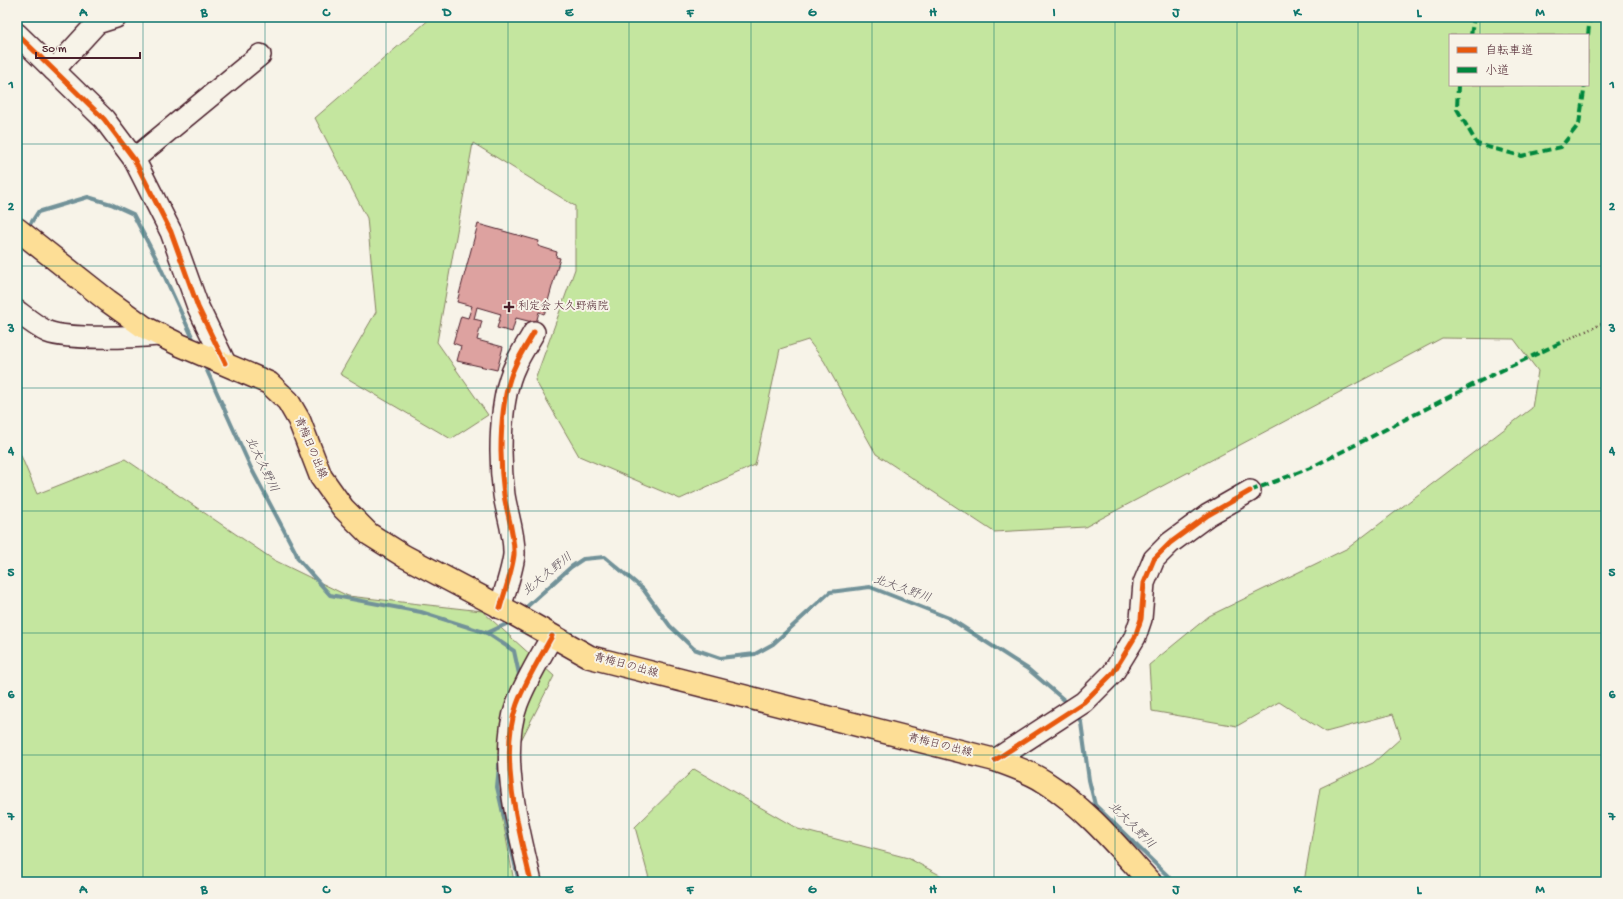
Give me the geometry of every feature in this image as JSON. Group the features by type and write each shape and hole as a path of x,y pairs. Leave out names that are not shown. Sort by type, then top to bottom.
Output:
{"main road":[{"name":"青梅日の出線","path":"24,234 108,301 144,327 188,349 269,383 288,401 300,420 324,481 343,508 369,534 404,556 590,657 995,760 1020,768 1046,782 1073,803 1150,882"}],"street":[{"path":"54,70 97,23 116,17"},
{"path":"17,34 104,119 134,159 171,232 217,360"},
{"path":"134,159 260,55"},
{"path":"17,311 48,332 70,335 142,337 159,335"},
{"path":"513,614 514,554 512,532 507,514 502,480 502,443 506,395 514,367 534,332"},
{"path":"995,760 1073,709 1113,673 1135,638 1141,619 1144,583 1154,559 1170,543 1208,514 1250,491"},
{"path":"531,882 513,802 510,748 517,705 529,678 552,636"}],"path":[{"path":"1564,341 1606,322"}],"green space":[{"path":"432,17 1606,17 1606,882 1304,882 1320,788 1373,763 1401,738 1393,714 1326,732 1279,702 1237,726 1152,711 1149,665 1209,616 1348,548 1532,408 1538,371 1514,339 1442,338 1085,527 994,532 876,454 824,361 808,340 780,349 755,465 680,499 579,456 535,380 575,269 575,206 473,143 437,342 488,415 451,439 340,374 376,312 367,218 315,118"},
{"path":"17,446 37,494 125,459 274,560 348,596 482,611 554,676 497,787 514,882 17,882"},
{"path":"694,769 798,829 908,858 953,882 650,882 635,827"}],"building":[{"path":"478,224 539,241 538,246 557,252 556,257 560,258 545,312 544,314 539,312 536,323 516,318 512,332 497,328 501,314 477,307 474,319 482,321 477,340 503,347 497,370 457,361 461,346 453,343 461,316 468,318 472,306 457,302"}],"waterway":[{"name":"北大久野川","path":"27,229 38,212 88,197 111,204 133,214 158,262 195,343"},
{"name":"北大久野川","path":"204,364 251,468 298,559 330,595 421,612 487,633 513,621"},
{"name":"北大久野川","path":"521,612 571,567 583,559 605,557 643,589 670,626 694,649 720,658 755,654 773,644 830,592 870,587 949,618 1028,669 1070,705"},
{"path":"487,633 514,651 519,674 518,677"},
{"name":"北大久野川","path":"1076,714 1081,722 1089,780 1095,805 1174,882"},
{"path":"500,755 497,787 519,882"}],"marked path":[{"path":"1471,34 1474,17"},
{"path":"1588,34 1590,17"},
{"path":"1458,86 1457,109 1477,144 1521,156 1561,147 1579,124 1585,86"},
{"path":"1250,491 1310,468 1492,375 1564,341"}],"cycle path":[{"path":"17,34 104,119 134,159 171,232 198,307 225,363"},
{"path":"500,608 514,555 513,540 502,480 501,447 503,412 506,395 515,366 534,332"},
{"path":"995,760 1084,702 1113,673 1135,637 1141,619 1144,583 1154,559 1170,543 1208,515 1250,491"},
{"path":"531,882 512,793 509,746 517,704 529,678 552,636"}],"place":[{"name":"利定会 大久野病院","path":"509,307"}]}
